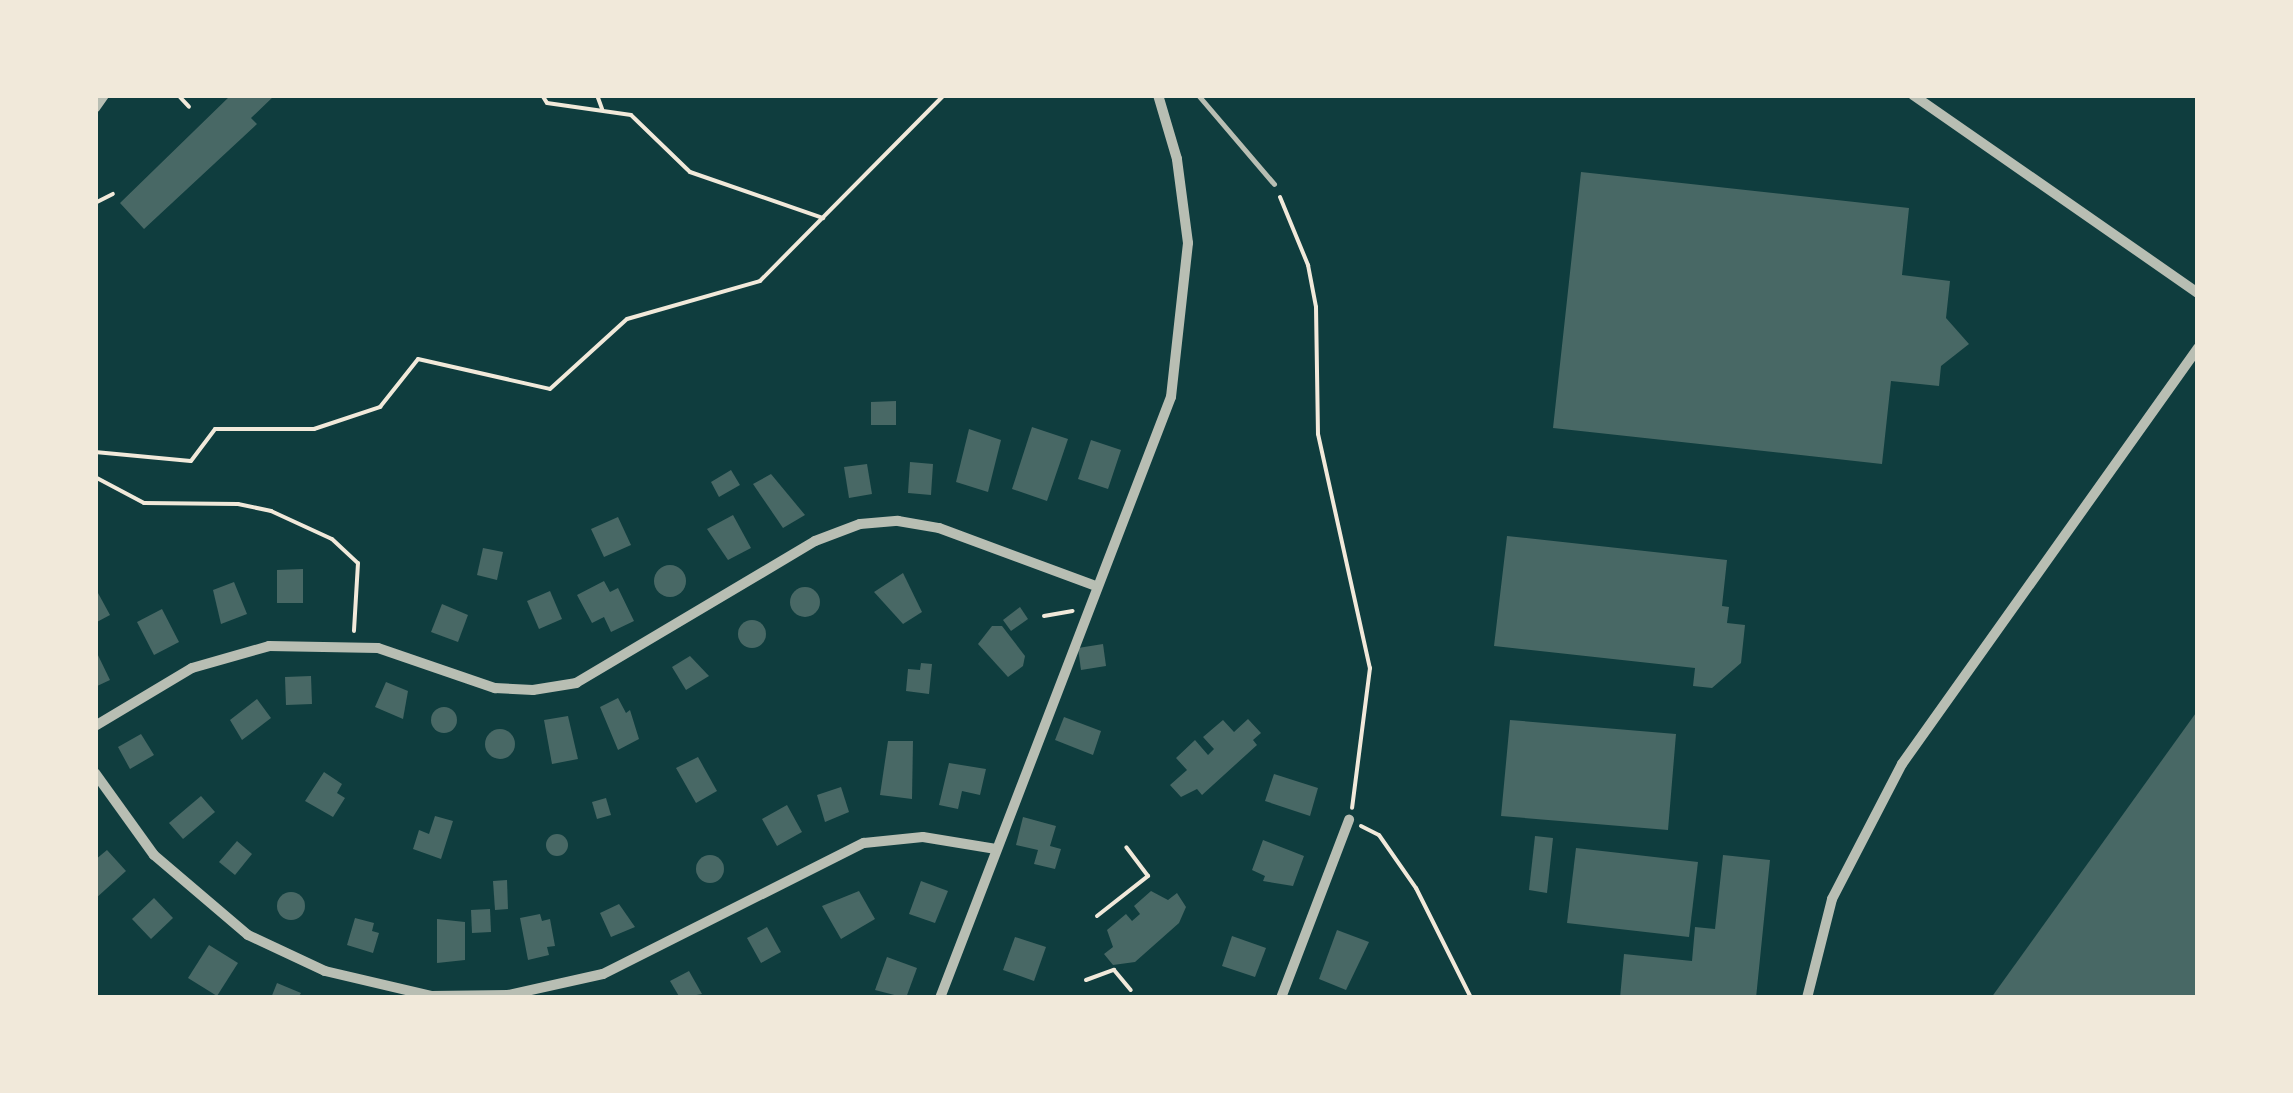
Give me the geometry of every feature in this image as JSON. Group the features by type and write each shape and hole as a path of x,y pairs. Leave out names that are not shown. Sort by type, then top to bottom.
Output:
{"street":[{"path":"95,108 104,95"},
{"path":"940,998 1093,585 1171,396 1183,318 1188,244 1177,160 1158,95"},
{"path":"1913,95 2198,292"},
{"path":"1807,998 1832,899 1902,764 2198,348"},
{"path":"95,726 219,657 281,645 352,644 396,652 495,688 534,690 576,683 815,541 880,522 939,528 1093,585"},
{"path":"95,773 165,867 248,935 326,972 432,996 508,994 603,974 864,843 923,838 996,849"},
{"path":"1281,998 1350,820"}],"lane":[{"path":"1198,95 1274,184"}],"path":[{"path":"178,95 189,107"},
{"path":"542,95 548,102 630,114 690,172 823,218"},
{"path":"597,95 602,110"},
{"path":"95,452 191,461 215,429 314,429 380,408 418,359 550,389 627,319 760,281 944,95"},
{"path":"1274,184 1308,265 1316,307 1318,434 1370,668 1350,820 1379,836 1416,888 1471,998"},
{"path":"95,203 113,194"},
{"path":"95,477 144,503 238,504 272,511 332,539 358,562 352,644"},
{"path":"1044,616 1073,610"},
{"path":"1097,916 1148,876 1126,847"},
{"path":"1086,980 1114,970 1130,990"}],"building":[{"path":"231,95 275,95 251,118 257,124 144,229 120,203"},
{"path":"1581,172 1909,208 1902,275 1950,281 1946,318 1969,344 1941,366 1939,386 1891,381 1882,464 1553,428"},
{"path":"896,401 896,425 871,425 871,402"},
{"path":"1032,427 1068,439 1047,501 1012,489"},
{"path":"969,429 1001,440 988,492 956,482"},
{"path":"1091,440 1121,450 1108,489 1078,479"},
{"path":"910,462 933,464 931,495 908,493"},
{"path":"867,464 872,494 849,498 844,467"},
{"path":"731,470 740,485 719,497 711,482"},
{"path":"771,474 805,515 783,528 753,484"},
{"path":"733,515 751,548 728,560 707,529"},
{"path":"618,517 631,545 604,557 591,529"},
{"path":"1507,536 1727,560 1722,606 1729,607 1727,623 1745,625 1741,663 1712,688 1693,686 1695,668 1494,646"},
{"path":"483,548 503,552 497,580 477,575"},
{"path":"670,565 682,569 686,581 682,593 670,597 658,593 654,581 658,569"},
{"path":"303,569 303,603 277,603 277,570"},
{"path":"903,573 922,612 903,624 874,592"},
{"path":"604,581 610,592 618,588 634,621 611,632 604,617 592,623 577,595"},
{"path":"234,582 247,614 221,624 213,590"},
{"path":"805,587 816,591 820,602 816,613 805,617 794,613 790,602 794,591"},
{"path":"550,591 562,619 539,629 527,601"},
{"path":"98,593 110,615 95,623 95,594"},
{"path":"442,604 468,615 458,642 431,632"},
{"path":"1020,607 1028,619 1011,631 1003,620"},
{"path":"162,609 179,642 154,655 137,622"},
{"path":"752,620 762,624 766,634 762,644 752,648 742,644 738,634 742,624"},
{"path":"992,626 1002,626 1025,656 1023,666 1008,677 978,644"},
{"path":"1103,644 1106,666 1081,670 1078,648"},
{"path":"95,649 110,680 95,687"},
{"path":"690,656 709,676 686,690 672,667"},
{"path":"921,663 932,664 929,694 906,691 908,669 920,670"},
{"path":"311,676 312,704 286,705 285,677"},
{"path":"386,682 408,691 403,719 375,707"},
{"path":"618,698 626,713 630,710 639,739 618,750 600,707"},
{"path":"257,699 271,718 242,740 230,720"},
{"path":"444,707 454,710 454,730 444,733 434,730 431,720 434,710"},
{"path":"2198,710 2198,998 1991,998"},
{"path":"568,716 578,759 552,764 544,720"},
{"path":"1064,717 1101,731 1093,755 1055,740"},
{"path":"1248,719 1261,733 1253,740 1257,745 1202,795 1197,789 1181,797 1170,785 1187,770 1176,758 1195,740 1208,755 1214,749 1203,737 1223,720 1234,732"},
{"path":"1510,720 1676,734 1668,830 1501,816"},
{"path":"500,729 511,733 515,744 511,755 500,759 489,755 485,744 489,733"},
{"path":"141,734 154,755 130,769 118,747"},
{"path":"888,741 913,741 912,799 880,795"},
{"path":"698,757 717,791 696,803 676,768"},
{"path":"949,763 986,769 980,795 962,791 958,809 939,805"},
{"path":"324,772 342,784 337,793 345,798 333,817 305,801"},
{"path":"1274,774 1318,788 1310,816 1265,801"},
{"path":"841,787 849,812 825,822 817,795"},
{"path":"201,796 215,812 183,839 169,823"},
{"path":"606,798 611,815 597,819 592,802"},
{"path":"787,805 802,832 777,846 762,819"},
{"path":"435,816 453,821 441,859 413,849 419,830 429,834"},
{"path":"1023,817 1056,826 1050,846 1061,849 1055,869 1034,864 1038,850 1016,845"},
{"path":"557,834 565,837 565,853 557,856 549,853 546,845 549,837"},
{"path":"1535,836 1553,838 1547,893 1529,890"},
{"path":"1263,840 1304,856 1293,886 1263,881 1265,876 1252,870"},
{"path":"237,841 252,854 235,875 219,862"},
{"path":"1576,848 1698,862 1689,937 1567,923"},
{"path":"107,850 126,871 95,899 95,860"},
{"path":"710,855 720,859 724,869 720,879 710,883 700,879 696,869 700,859"},
{"path":"1723,855 1770,860 1756,998 1620,998 1624,954 1692,961 1695,927 1715,929"},
{"path":"507,880 508,909 495,910 493,881"},
{"path":"921,881 948,891 935,923 909,914"},
{"path":"859,891 875,919 841,939 822,906"},
{"path":"1151,891 1168,900 1177,893 1186,907 1179,923 1135,962 1113,965 1104,954 1113,947 1107,930 1126,914 1132,921 1140,914 1134,906"},
{"path":"291,892 301,896 305,906 301,916 291,920 281,916 277,906 281,896"},
{"path":"154,898 173,918 151,939 132,919"},
{"path":"619,904 635,927 611,937 600,913"},
{"path":"490,909 491,932 472,933 471,910"},
{"path":"540,914 542,921 550,919 555,946 547,947 549,955 528,960 520,918"},
{"path":"355,918 374,923 372,931 379,933 373,953 347,945"},
{"path":"437,919 465,922 465,960 437,963"},
{"path":"767,927 781,952 761,963 747,938"},
{"path":"1337,930 1369,942 1346,990 1319,979"},
{"path":"1232,936 1266,948 1255,977 1222,966"},
{"path":"1015,937 1046,947 1034,981 1003,970"},
{"path":"209,945 238,963 217,996 188,978"},
{"path":"887,957 917,968 906,998 875,990"},
{"path":"689,971 702,994 680,998 670,981"},
{"path":"277,983 301,993 298,998 271,998"}]}
